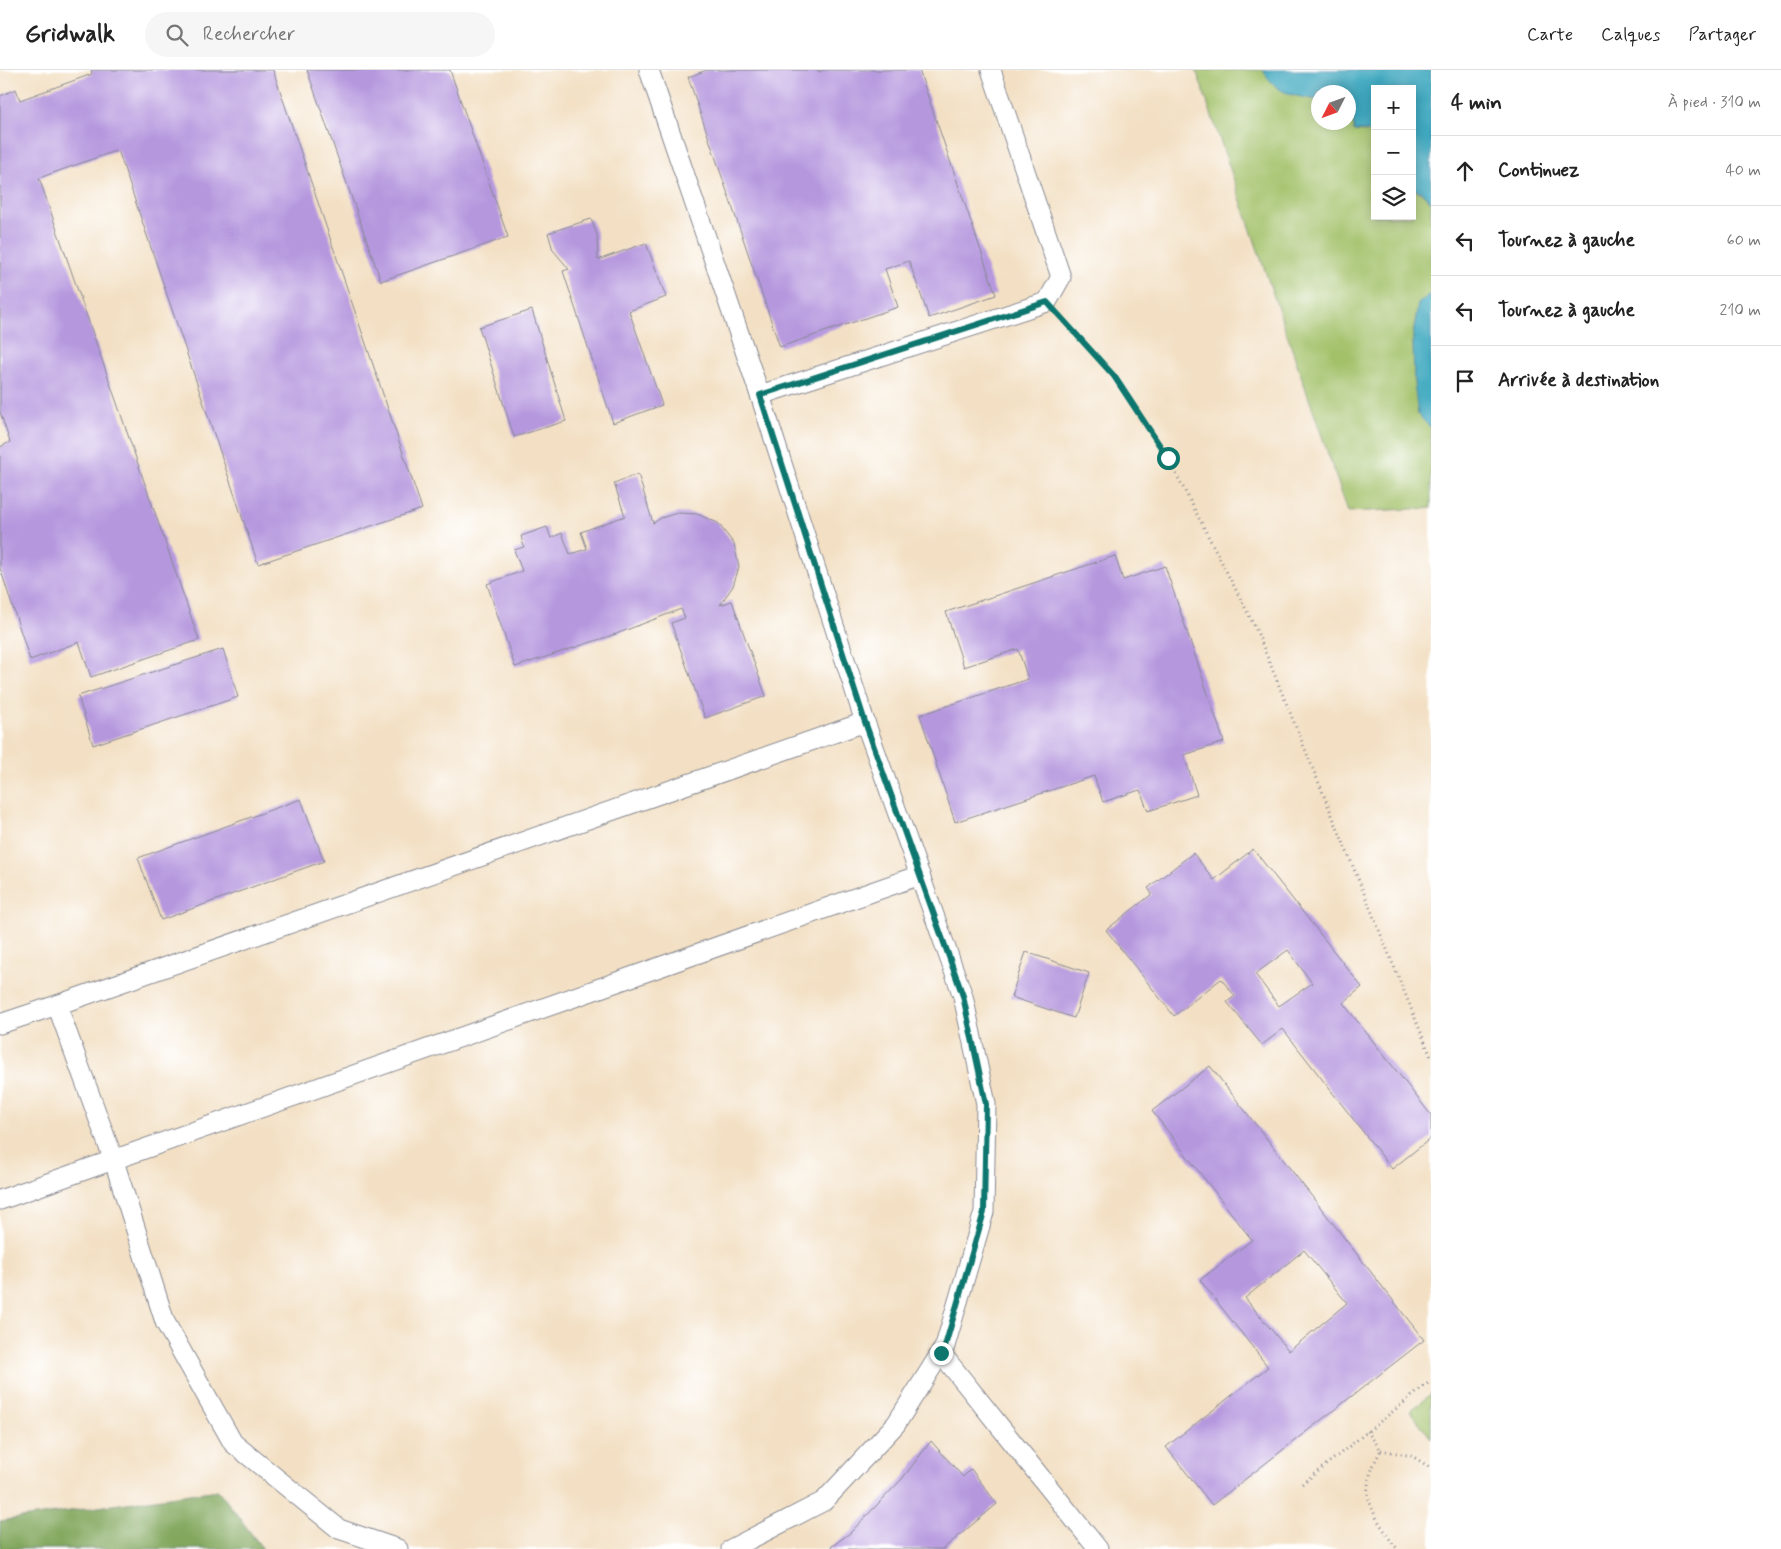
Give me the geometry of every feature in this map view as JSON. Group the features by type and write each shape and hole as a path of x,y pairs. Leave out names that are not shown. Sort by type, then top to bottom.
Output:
{"lane":[{"path":"649,70 760,395 865,722 963,996 986,1104 984,1212 945,1346 896,1424 824,1501 732,1549"},
{"path":"760,395 1047,302 1061,277 990,70"},
{"path":"0,1024 58,1006 865,722"},
{"path":"0,1200 920,875"},
{"path":"58,1006 114,1161 165,1322 233,1443 339,1529 398,1549"},
{"path":"941,1353 1098,1549"}],"path":[{"path":"1047,302 1114,376 1168,458 1255,627 1431,1057"},
{"path":"1302,1484 1431,1381"},
{"path":"1368,1431 1382,1450 1412,1456 1431,1468"},
{"path":"1382,1450 1373,1465 1368,1485 1368,1500 1377,1520 1398,1549"}],"green space":[{"path":"1196,70 1265,70 1311,94 1311,130 1354,130 1371,133 1371,220 1416,220 1416,190 1426,196 1431,202 1431,293 1418,304 1413,336 1414,383 1431,427 1431,508 1348,512"},
{"path":"1431,1394 1431,1438 1410,1411"},
{"path":"218,1490 263,1549 0,1549 0,1521"}],"water":[{"path":"1263,70 1431,70 1431,202 1423,193 1416,189 1416,85 1371,85 1371,131 1354,131 1356,130 1356,85 1311,85 1311,99 1286,92 1274,85"},
{"path":"1431,293 1431,428 1418,415 1414,383 1413,336 1418,304"}],"building":[{"path":"91,70 273,70 422,509 258,564 118,150 39,178 199,640 91,677 79,642 30,660 0,568 0,447 10,442 0,412 0,96 16,89 20,100 92,74"},
{"path":"307,70 450,70 508,237 381,281"},
{"path":"707,70 819,70 819,72 824,70 919,70 996,295 929,318 909,261 885,269 898,307 780,347 688,77"},
{"path":"591,219 597,235 598,260 646,243 666,297 629,311 662,405 613,423 563,271 569,269 553,250 548,233"},
{"path":"532,310 566,421 514,437 479,327"},
{"path":"638,474 653,523 661,518 677,513 697,514 718,523 734,544 739,567 733,586 720,605 732,601 766,696 705,718 671,623 685,618 681,609 616,634 515,667 487,584 522,571 514,550 524,547 521,536 547,527 551,538 562,533 570,554 587,549 581,532 625,516 614,483"},
{"path":"1115,556 1123,580 1165,566 1224,742 1184,755 1197,795 1148,811 1140,790 1103,802 1094,776 955,822 920,715 1028,679 1018,649 964,667 946,612"},
{"path":"223,649 238,697 93,745 78,696"},
{"path":"301,799 324,861 161,920 138,858"},
{"path":"1253,849 1362,987 1343,1003 1431,1115 1431,1138 1392,1169 1283,1029 1262,1045 1227,1002 1235,996 1221,979 1174,1016 1106,930 1152,894 1148,888 1193,853 1214,880","holes":["1288,950 1312,983 1279,1006 1255,974"]},
{"path":"1026,952 1089,973 1074,1018 1011,997"},
{"path":"1210,1066 1424,1340 1212,1505 1166,1447 1268,1367 1200,1280 1252,1240 1152,1111","holes":["1304,1250 1347,1303 1289,1351 1245,1298"]},
{"path":"931,1441 963,1477 971,1469 997,1504 943,1549 828,1549 850,1533 902,1479"}],"route":[{"path":"941,1353 945,1346 984,1212 986,1104 963,996 865,722 760,395 1047,302 1114,376 1168,458"}]}
